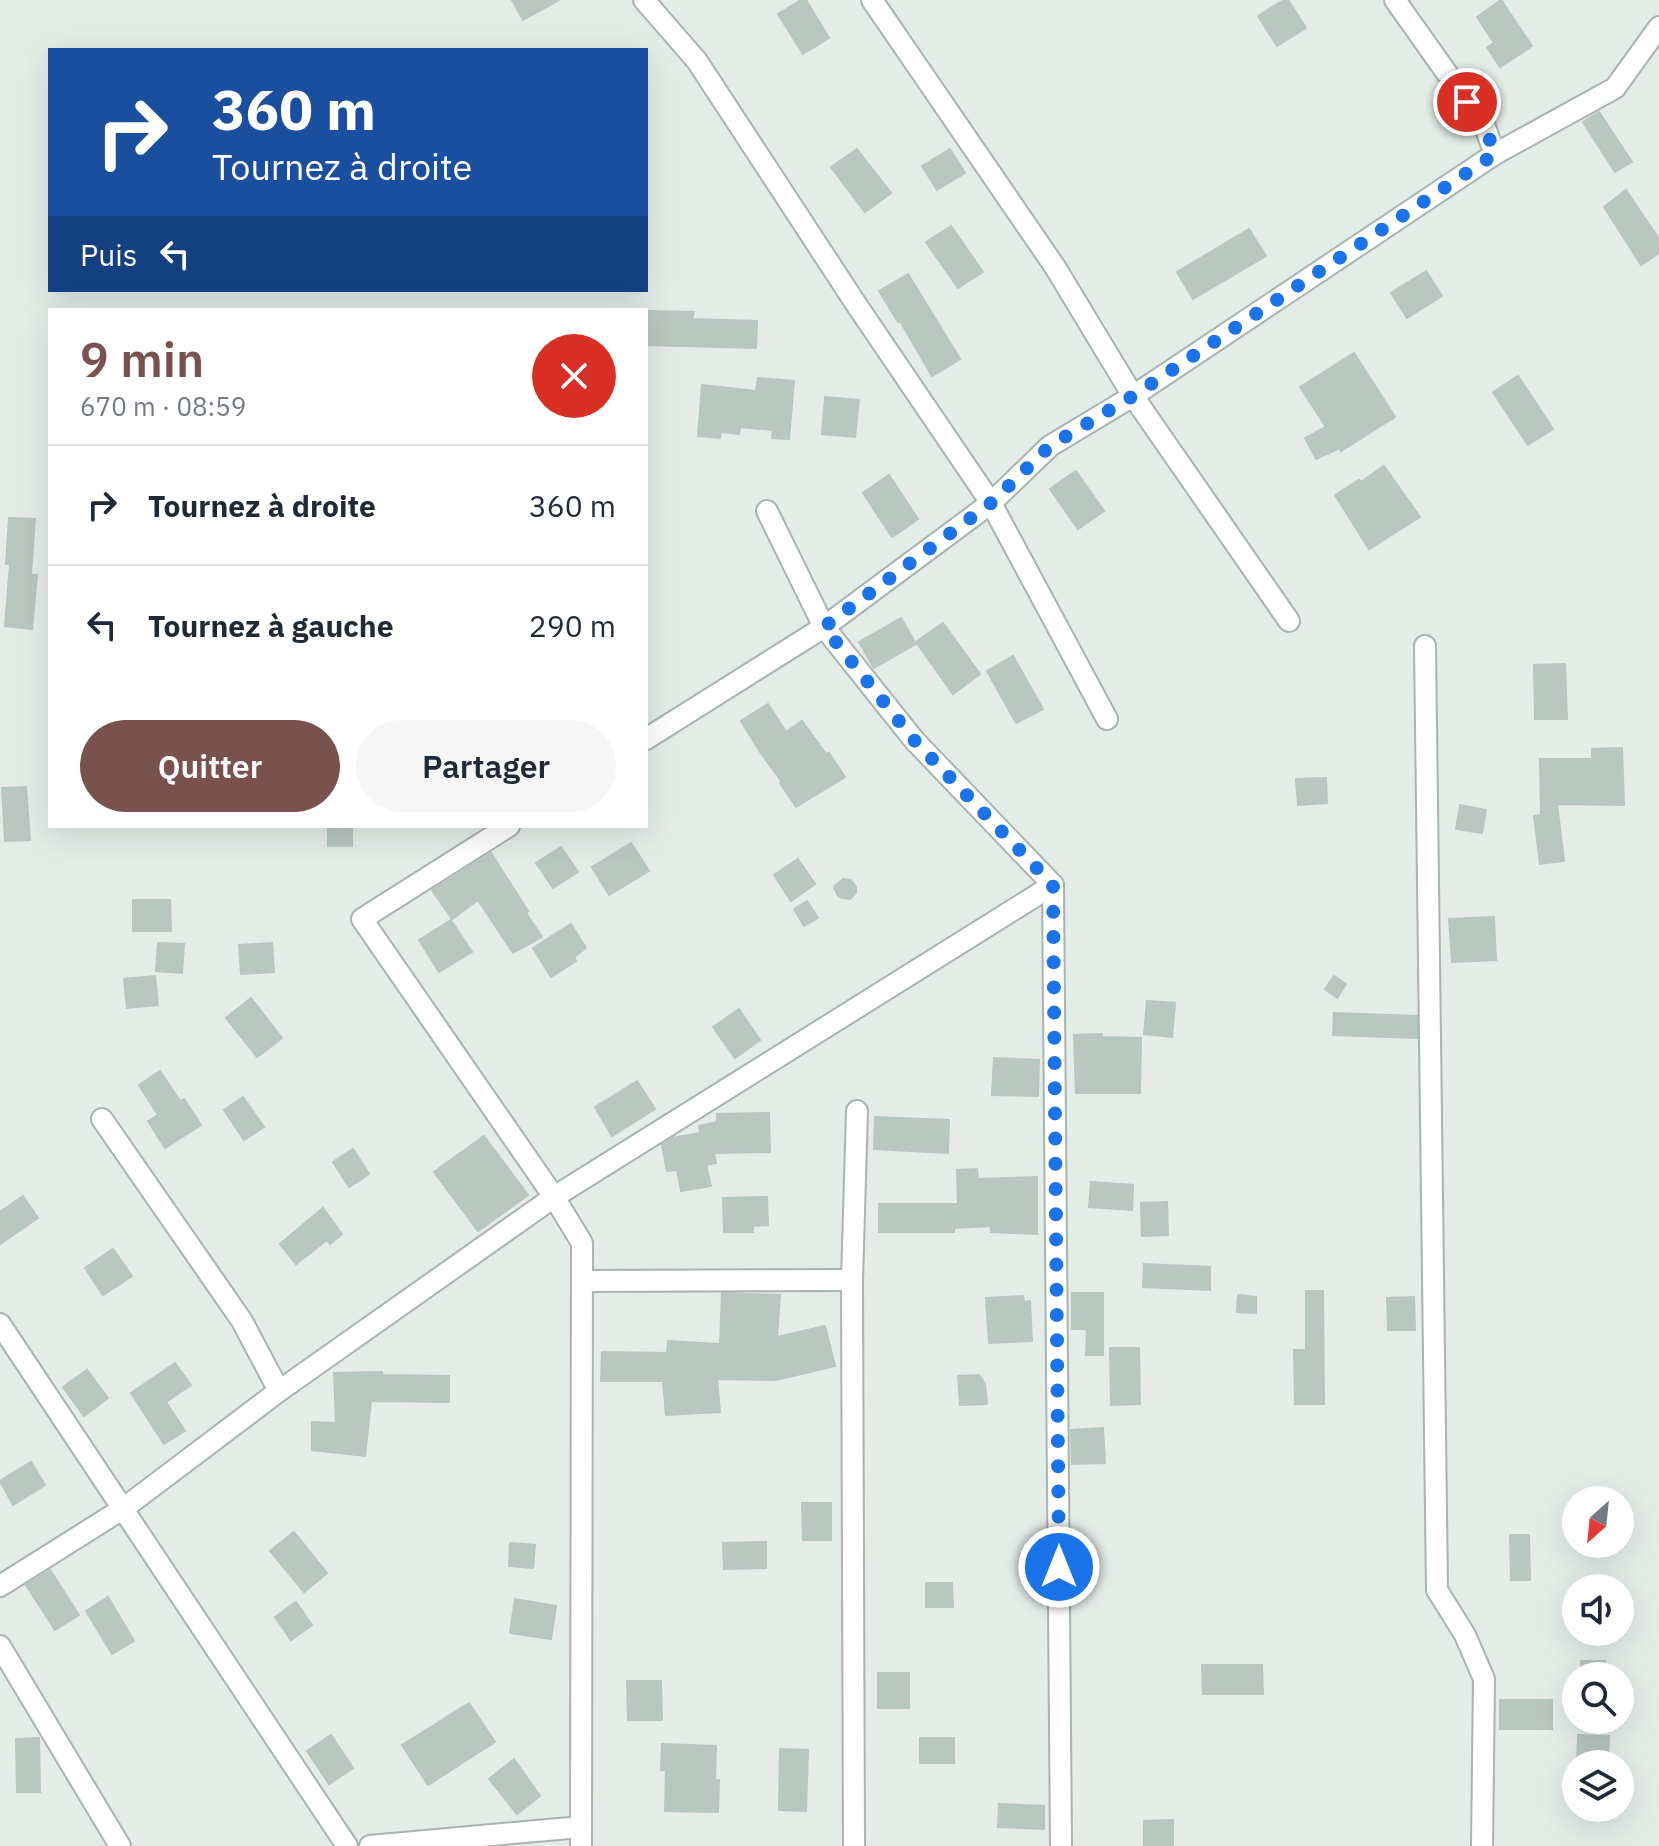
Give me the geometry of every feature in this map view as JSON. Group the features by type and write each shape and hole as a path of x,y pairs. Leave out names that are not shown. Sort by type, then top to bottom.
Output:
{"street":[{"path":"644,0 697,61 991,503 1107,719"},
{"path":"872,0 1055,267 1133,396 1289,621"},
{"path":"1395,0 1485,127 1495,154"},
{"path":"648,738 824,627 991,503 1050,446 1133,396 1495,154 1615,88 1659,27"},
{"path":"767,511 824,627 914,740 1053,885 1061,1846"},
{"path":"1425,646 1437,1590 1465,1635 1484,1679 1482,1846"},
{"path":"370,1846 581,1837 582,1243 554,1197 362,919 506,828"},
{"path":"0,1586 124,1508 279,1391 554,1197 1053,885"},
{"path":"854,1846 852,1280 857,1111"},
{"path":"102,1119 242,1321 279,1391"},
{"path":"582,1281 852,1280"},
{"path":"0,1324 347,1846"},
{"path":"0,1646 120,1846"}],"building":[{"path":"512,0 559,0 523,20"},
{"path":"806,0 829,38 803,54 778,14"},
{"path":"1288,0 1306,28 1277,46 1258,16"},
{"path":"1501,0 1532,46 1500,67 1487,47 1494,43 1477,17"},
{"path":"1599,112 1632,162 1615,172 1583,122"},
{"path":"857,149 891,193 865,212 831,167"},
{"path":"950,149 965,173 937,190 922,166"},
{"path":"1626,190 1659,239 1659,253 1641,265 1604,207"},
{"path":"951,226 983,272 958,288 926,242"},
{"path":"1249,229 1266,256 1193,299 1177,272"},
{"path":"1426,271 1442,296 1407,318 1391,293"},
{"path":"908,274 960,359 932,376 879,291"},
{"path":"648,311 694,312 692,319 757,321 756,348 648,345"},
{"path":"1354,353 1395,417 1341,451 1340,448 1316,459 1305,438 1326,427 1300,387"},
{"path":"1518,376 1553,429 1528,445 1493,392"},
{"path":"758,378 794,381 789,439 772,438 773,430 740,427 739,434 721,432 720,438 698,436 702,385 756,391"},
{"path":"825,397 859,400 855,437 822,434"},
{"path":"1384,466 1420,517 1369,549 1335,495"},
{"path":"1076,471 1104,511 1078,529 1050,489"},
{"path":"889,475 918,519 892,537 863,493"},
{"path":"9,518 35,519 31,575 37,575 32,629 5,626 10,564 6,564"},
{"path":"901,618 916,644 874,668 859,642"},
{"path":"943,623 980,674 953,694 916,642"},
{"path":"1013,656 1043,709 1016,723 987,671"},
{"path":"1565,664 1567,719 1535,719 1534,665"},
{"path":"768,704 786,732 802,721 845,777 796,807 741,721"},
{"path":"1622,748 1624,805 1557,804 1564,861 1540,864 1534,816 1541,815 1540,759 1592,759 1592,749"},
{"path":"1326,778 1327,803 1298,805 1296,779"},
{"path":"26,787 30,840 5,841 2,788"},
{"path":"1460,805 1486,810 1482,833 1456,829"},
{"path":"328,828 352,828 352,846 328,846"},
{"path":"631,843 649,871 609,895 592,867"},
{"path":"561,847 578,872 553,888 536,863"},
{"path":"491,853 542,937 513,953 478,900 452,919 432,890"},
{"path":"798,859 815,884 791,901 774,875"},
{"path":"843,879 851,880 856,887 856,893 850,899 838,896 834,887"},
{"path":"133,900 170,900 171,931 133,931"},
{"path":"807,901 818,918 804,926 794,909"},
{"path":"1494,917 1496,960 1452,962 1449,919"},
{"path":"451,920 472,952 439,972 419,940"},
{"path":"571,924 586,948 574,957 576,961 551,977 533,948"},
{"path":"158,943 184,944 182,973 156,971"},
{"path":"272,943 274,972 241,974 239,945"},
{"path":"155,976 158,1005 127,1008 124,979"},
{"path":"1334,976 1346,984 1337,998 1325,989"},
{"path":"251,998 282,1038 257,1057 226,1018"},
{"path":"1147,1001 1175,1003 1172,1037 1144,1034"},
{"path":"739,1009 760,1040 735,1058 713,1027"},
{"path":"1334,1013 1417,1016 1417,1038 1333,1035"},
{"path":"1102,1034 1102,1037 1141,1038 1140,1093 1076,1093 1074,1035"},
{"path":"994,1058 1039,1060 1038,1096 992,1095"},
{"path":"160,1071 201,1125 165,1148 148,1121 158,1115 139,1085"},
{"path":"637,1081 655,1109 612,1136 595,1107"},
{"path":"243,1097 264,1127 244,1140 224,1110"},
{"path":"769,1113 770,1152 714,1153 716,1163 706,1165 711,1186 681,1191 677,1170 667,1171 662,1145 672,1138 700,1133 699,1126 717,1122 717,1114"},
{"path":"875,1117 949,1120 948,1153 874,1149"},
{"path":"484,1136 528,1195 478,1231 434,1172"},
{"path":"353,1149 369,1174 349,1187 333,1162"},
{"path":"977,1169 978,1179 1037,1177 1037,1234 991,1232 991,1226 954,1228 954,1232 879,1232 879,1204 958,1204 957,1170"},
{"path":"1091,1182 1133,1185 1132,1210 1089,1207"},
{"path":"23,1196 38,1218 0,1244 0,1212"},
{"path":"767,1197 768,1225 753,1226 753,1232 724,1232 723,1198"},
{"path":"1167,1202 1168,1235 1142,1236 1141,1203"},
{"path":"323,1208 342,1234 330,1244 327,1240 296,1264 280,1244"},
{"path":"113,1249 132,1276 103,1295 85,1268"},
{"path":"1144,1264 1210,1267 1210,1290 1143,1287"},
{"path":"1306,1291 1323,1291 1324,1404 1295,1404 1294,1350 1306,1350"},
{"path":"722,1293 780,1295 777,1337 825,1326 835,1366 776,1380 717,1379 720,1412 666,1415 663,1381 601,1381 602,1352 667,1353 668,1341 720,1344"},
{"path":"1072,1293 1103,1293 1103,1355 1086,1355 1087,1329 1072,1329"},
{"path":"1238,1295 1256,1297 1256,1313 1237,1312"},
{"path":"1023,1296 1024,1302 1030,1301 1032,1341 989,1343 986,1298"},
{"path":"1414,1297 1415,1330 1388,1330 1387,1298"},
{"path":"1110,1348 1139,1348 1140,1404 1111,1405"},
{"path":"175,1363 191,1385 166,1402 185,1431 164,1444 131,1393"},
{"path":"87,1370 108,1398 84,1416 63,1387"},
{"path":"382,1372 383,1375 449,1376 449,1402 371,1401 365,1456 312,1450 312,1422 336,1423 334,1373"},
{"path":"979,1375 985,1384 987,1404 960,1405 958,1376"},
{"path":"1103,1428 1105,1463 1072,1464 1071,1430"},
{"path":"31,1462 45,1485 13,1505 0,1481"},
{"path":"802,1503 831,1503 831,1540 803,1540"},
{"path":"294,1532 327,1573 304,1592 270,1551"},
{"path":"1510,1535 1529,1535 1530,1580 1511,1580"},
{"path":"766,1542 766,1568 724,1569 723,1543"},
{"path":"510,1543 535,1545 533,1568 509,1566"},
{"path":"50,1570 79,1615 55,1630 26,1585"},
{"path":"926,1583 952,1583 953,1607 926,1607"},
{"path":"108,1597 134,1641 112,1654 86,1611"},
{"path":"515,1599 556,1606 551,1639 510,1633"},
{"path":"296,1602 312,1625 291,1640 275,1617"},
{"path":"1202,1665 1262,1665 1263,1694 1203,1694"},
{"path":"878,1673 909,1673 909,1708 878,1708"},
{"path":"627,1681 661,1681 662,1720 628,1720"},
{"path":"1500,1700 1552,1700 1552,1729 1500,1729"},
{"path":"469,1703 495,1742 428,1785 402,1745"},
{"path":"331,1735 353,1768 329,1784 307,1751"},
{"path":"1578,1735 1609,1736 1608,1750 1577,1750"},
{"path":"39,1738 40,1792 17,1792 16,1739"},
{"path":"920,1738 954,1738 954,1763 920,1763"},
{"path":"662,1744 716,1746 718,1812 665,1811 666,1770 661,1770"},
{"path":"780,1749 808,1750 806,1811 779,1810"},
{"path":"514,1759 540,1796 517,1814 489,1779"},
{"path":"999,1804 1044,1806 1044,1829 998,1827"},
{"path":"1173,1820 1173,1846 1144,1846 1144,1821"}],"route":[{"path":"1059,1567 1053,885 914,740 824,627 991,503 1050,446 1133,396 1495,154 1485,127 1467,102"}]}
